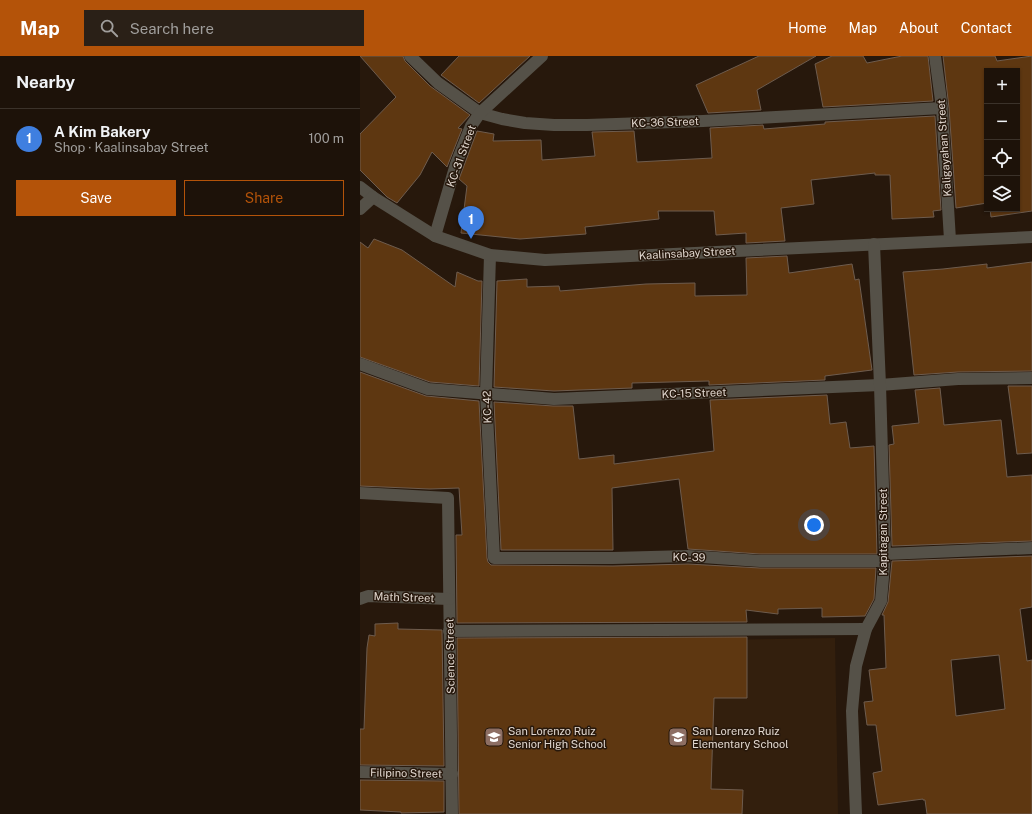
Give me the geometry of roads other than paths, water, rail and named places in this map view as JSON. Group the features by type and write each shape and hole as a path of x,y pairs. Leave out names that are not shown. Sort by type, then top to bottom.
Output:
{"street":[{"name":"KC-36 Street","path":"410,56 438,83 480,113 526,123 580,125 703,121 942,108"},
{"name":"KC-31 Street","path":"435,236 464,143 471,126 480,113 542,56"},
{"name":"Kaligayahan Street","path":"935,56 942,108 950,240"},
{"name":"Kaalinsabay Street","path":"360,187 373,197 435,236 490,255 545,260 1032,237"},
{"path":"360,208 373,197"},
{"name":"Kapitagan Street","path":"856,814 852,711 856,666 866,629 881,601 884,557 880,385 874,244"},
{"name":"KC-42","path":"490,255 486,393 494,558"},
{"name":"KC-15 Street","path":"360,364 428,389 554,399 880,385 958,379 1032,378"},
{"name":"Science Street","path":"360,493 448,498 452,814"},
{"name":"KC-39","path":"494,558 613,558 688,556 760,561 884,557 1032,548"},
{"name":"Math Street","path":"360,599 368,596 449,599"},
{"path":"449,631 866,629"},
{"name":"Filipino Street","path":"360,772 452,774"}],"place":[{"name":"A Kim Bakery","path":"471,239"},
{"name":"San Lorenzo Ruiz Senior High School","path":"494,737"},
{"name":"San Lorenzo Ruiz Elementary School","path":"678,737"}]}
